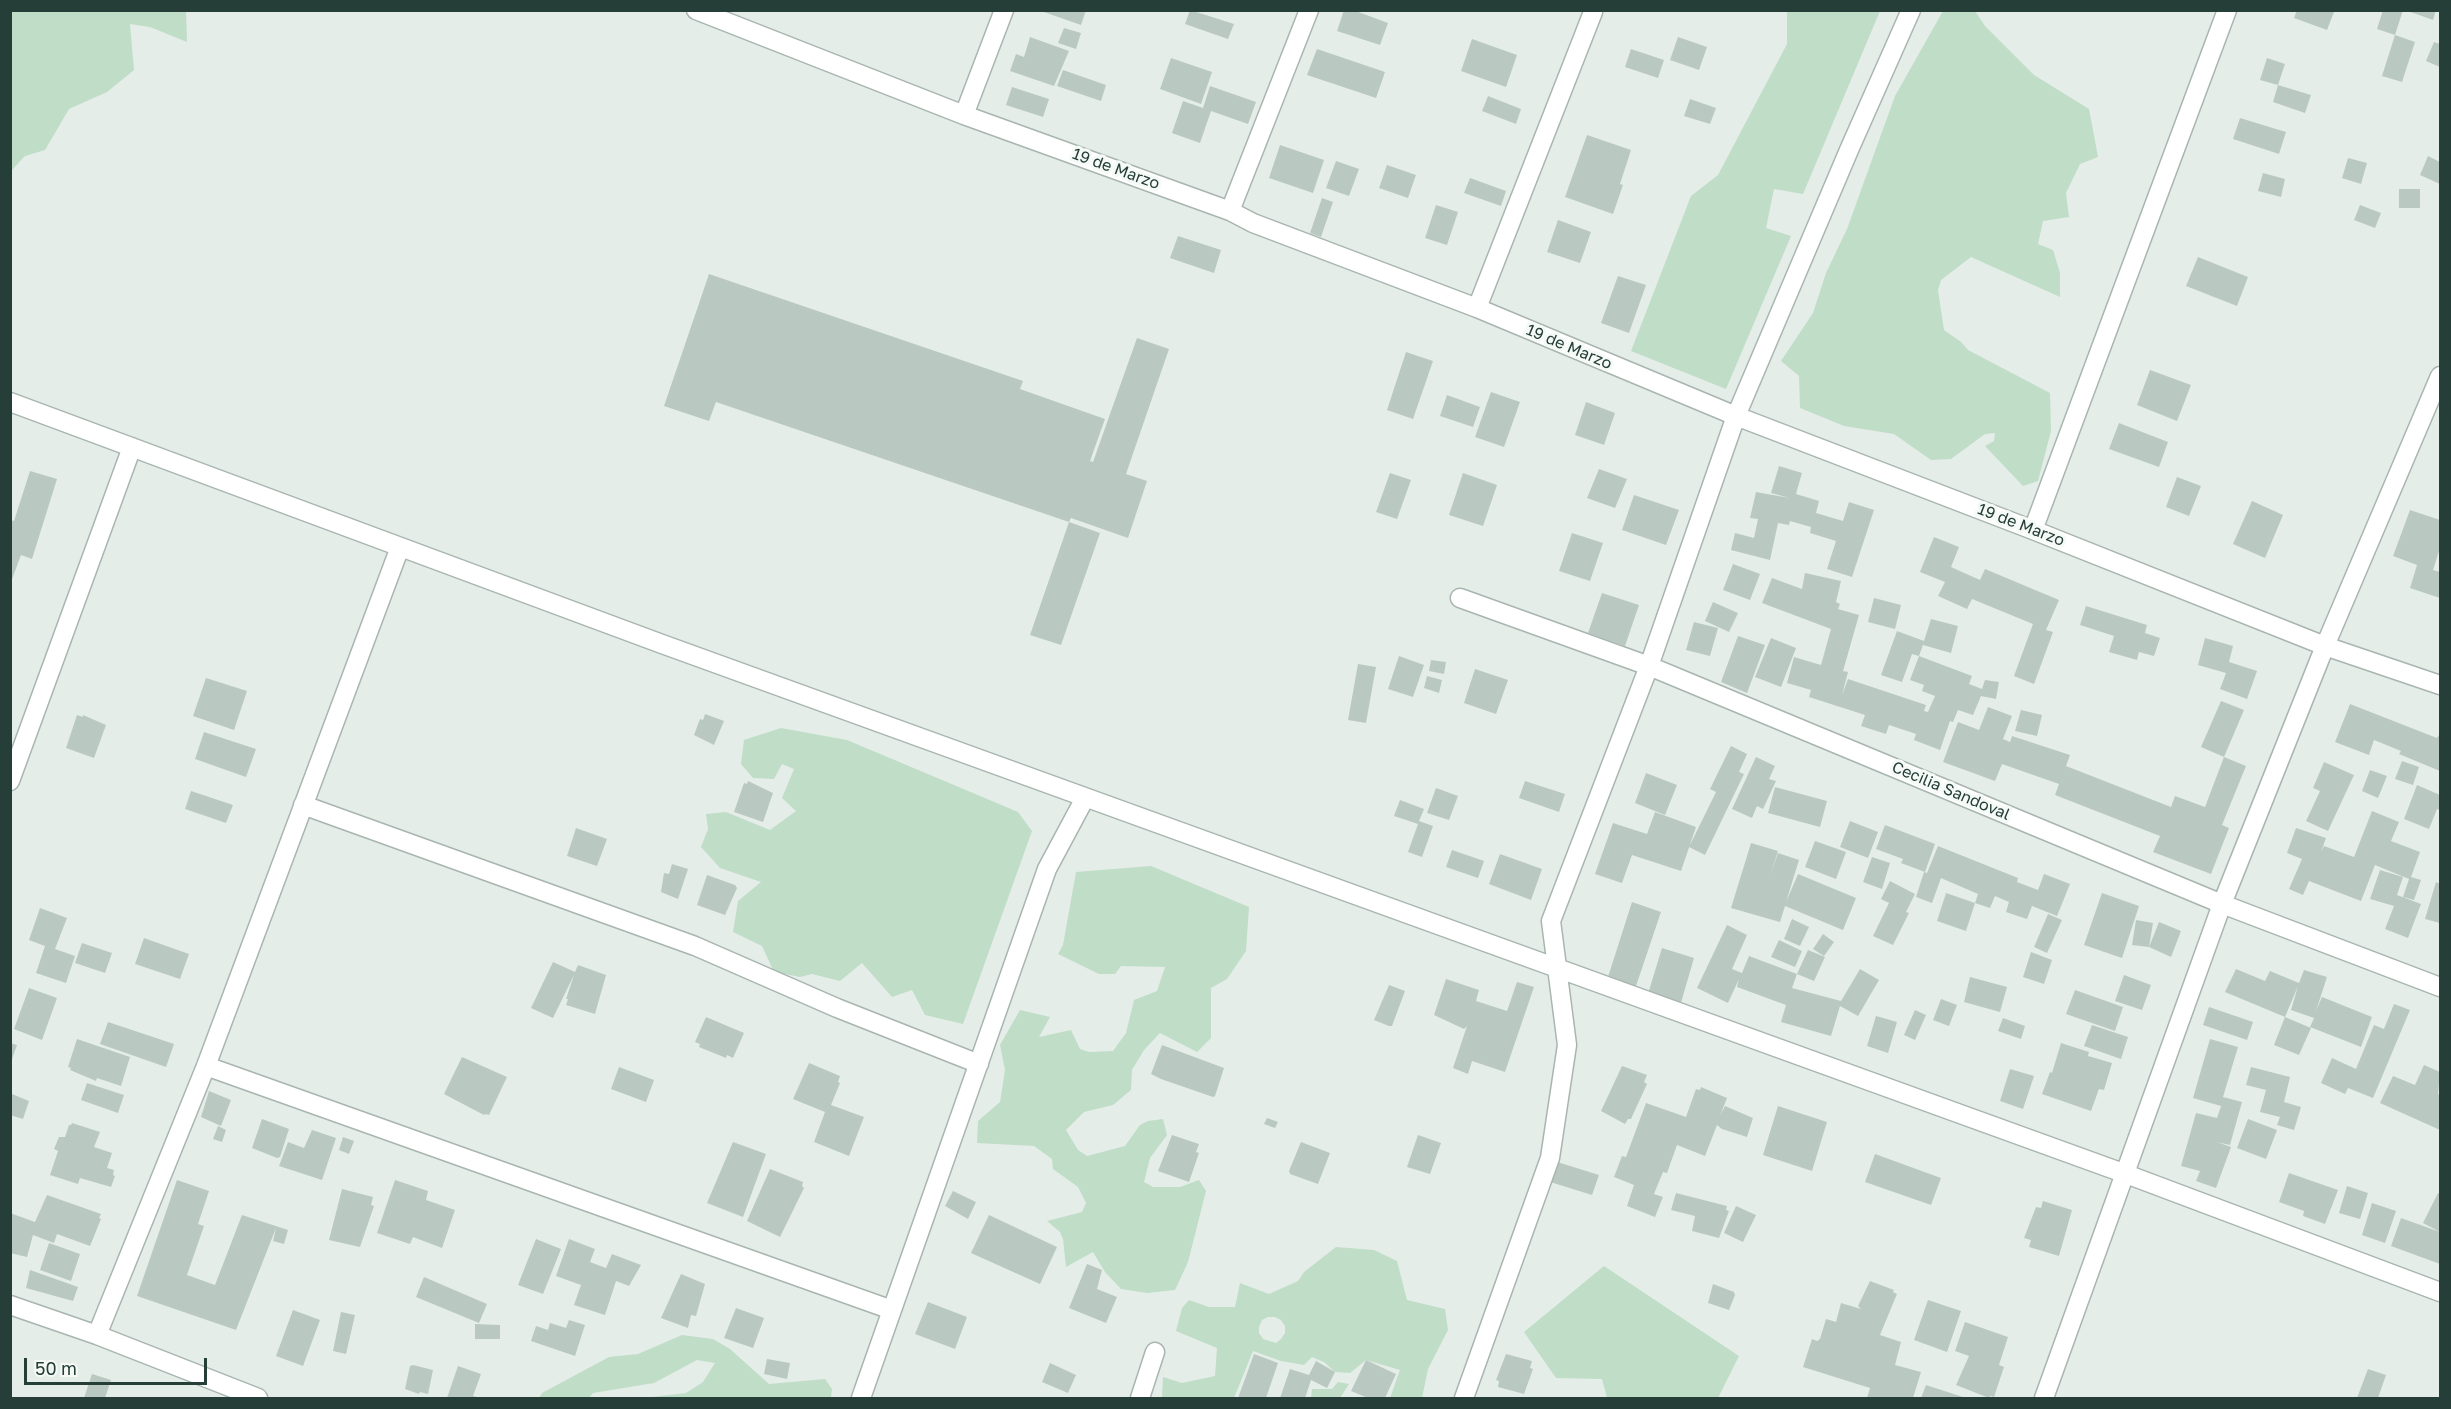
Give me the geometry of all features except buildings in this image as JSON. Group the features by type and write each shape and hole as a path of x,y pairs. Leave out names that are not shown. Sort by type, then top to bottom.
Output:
{"street":[{"path":"964,115 1004,10"},
{"path":"1230,211 1309,10"},
{"path":"1464,1398 1550,1158 1567,1045 1551,921 1649,666 1736,416 1911,10"},
{"path":"2033,530 2227,10"},
{"name":"19 de Marzo","path":"700,11 964,115 1230,211 1254,223 1476,308 1736,416 2033,530 2325,646 2440,685"},
{"path":"1476,308 1593,12"},
{"path":"2044,1398 2222,904 2325,646 2440,376"},
{"path":"10,402 1085,798 2126,1174 2440,1292"},
{"path":"10,782 132,447"},
{"path":"97,1335 206,1066 400,547"},
{"name":"Cecilia Sandoval","path":"1460,598 1649,666 2222,904 2440,987"},
{"path":"861,1398 1047,869 1085,798"},
{"path":"303,805 695,946 837,1008 979,1064"},
{"path":"206,1066 892,1310"},
{"path":"10,1305 97,1335 258,1398"},
{"path":"1140,1398 1155,1352"}],"green space":[{"path":"11,10 186,11 187,42 150,27 130,24 134,70 107,92 69,109 45,150 25,156 11,171"},
{"path":"1787,11 1880,11 1803,194 1774,189 1766,228 1791,236 1726,389 1631,351 1691,196 1718,175 1787,44"},
{"path":"1943,11 1975,11 1985,26 2034,75 2089,109 2098,157 2080,164 2066,193 2069,217 2043,221 2038,244 2053,250 2060,273 2060,297 1971,257 1941,280 1938,290 1944,330 1968,350 2050,393 2051,431 2038,481 2023,486 1985,446 1994,441 1995,433 1985,434 1951,459 1931,460 1894,434 1844,426 1800,408 1799,376 1781,361 1813,313 1826,273 1847,229 1895,96"},
{"path":"781,728 847,740 1018,812 1032,831 963,1024 925,1015 912,990 892,997 862,963 840,981 812,974 800,977 774,972 762,946 733,932 738,901 761,882 720,868 701,847 708,829 706,814 726,812 770,830 796,811 782,798 794,769 782,764 774,779 753,778 741,764 744,740"},
{"path":"1151,866 1249,907 1246,951 1227,979 1211,988 1211,1038 1197,1052 1160,1033 1144,1050 1132,1070 1131,1090 1113,1105 1084,1112 1066,1130 1078,1150 1087,1156 1125,1146 1140,1125 1148,1121 1163,1119 1167,1135 1150,1158 1144,1182 1153,1187 1180,1187 1199,1180 1206,1191 1188,1262 1175,1290 1147,1293 1121,1289 1105,1272 1093,1252 1066,1267 1063,1239 1060,1232 1047,1221 1082,1212 1086,1203 1078,1187 1053,1169 1052,1159 1034,1146 977,1143 978,1121 1000,1102 1005,1070 1000,1045 1020,1010 1050,1017 1039,1037 1071,1030 1080,1049 1089,1052 1113,1051 1126,1033 1134,1000 1157,991 1165,967 1121,966 1115,974 1099,974 1058,954 1063,945 1076,872"},
{"path":"1336,1247 1374,1250 1397,1261 1407,1300 1445,1309 1448,1330 1428,1369 1422,1398 1390,1398 1400,1370 1366,1360 1350,1373 1335,1372 1324,1362 1312,1357 1304,1365 1281,1361 1253,1351 1234,1398 1162,1398 1163,1377 1182,1383 1215,1376 1217,1348 1176,1331 1182,1308 1189,1300 1209,1307 1235,1307 1240,1283 1269,1294 1298,1281 1304,1272","holes":["1275,1317 1285,1326 1285,1333 1276,1343 1263,1339 1259,1333 1262,1320"]},
{"path":"1604,1266 1739,1356 1718,1398 1607,1398 1602,1379 1556,1378 1524,1332"},
{"path":"682,1335 713,1339 730,1349 769,1384 825,1379 832,1389 831,1398 643,1398 686,1393 703,1382 715,1363 697,1360 654,1383 593,1393 589,1398 539,1398 542,1393 609,1357 638,1354"},
{"path":"1338,1382 1349,1384 1340,1398 1311,1398 1312,1389 1332,1389"}]}
